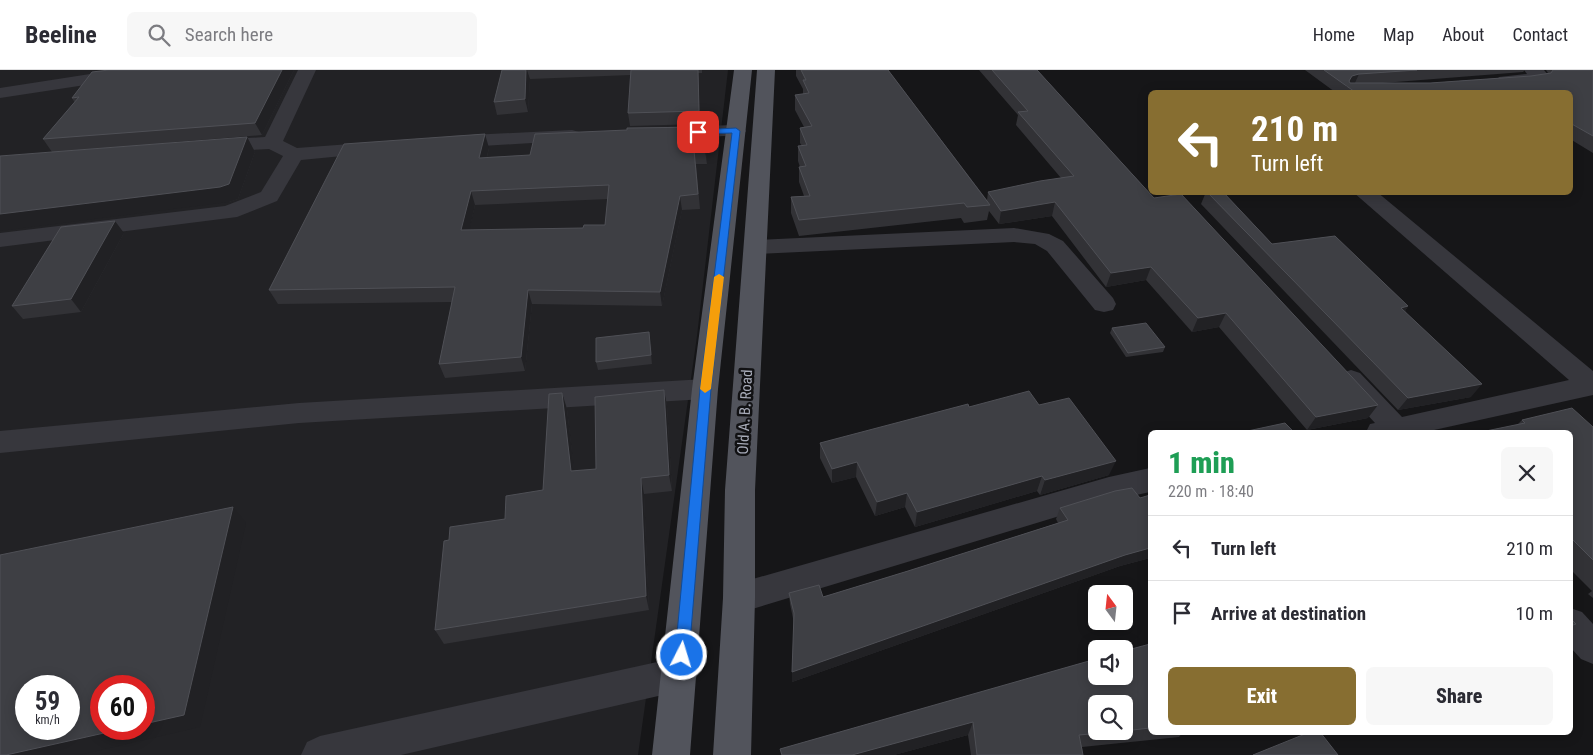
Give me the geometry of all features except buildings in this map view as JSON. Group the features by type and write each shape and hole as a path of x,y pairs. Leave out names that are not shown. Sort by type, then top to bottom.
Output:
{"main road":[{"path":"671,755 705,389 743,70"},
{"name":"Old A. B. Road","path":"732,755 739,598 740,490 766,70"}],"street":[{"path":"0,93 151,70"},
{"path":"272,143 308,70"},
{"path":"1486,83 1537,78 1539,75 1534,70"},
{"path":"647,134 736,131"},
{"path":"430,144 508,138 587,136"},
{"path":"194,147 272,143 294,154 391,147"},
{"path":"0,240 229,212 269,196 294,154"},
{"path":"1367,195 1593,385"},
{"path":"755,247 1014,235 1036,238 1048,241 1059,249 1104,304"},
{"path":"1337,365 1388,430"},
{"path":"1393,430 1593,385"},
{"path":"0,442 299,413 705,389"},
{"path":"739,598 1108,489 1148,480"},
{"path":"1573,626 1593,648"},
{"path":"320,755 680,674"}],"shaded area":[{"path":"0,70 728,70 697,336 638,755 0,755"}],"slow traffic":[{"path":"705,389 719,277"}],"route":[{"path":"682,655 705,389 736,131 698,132"}]}
